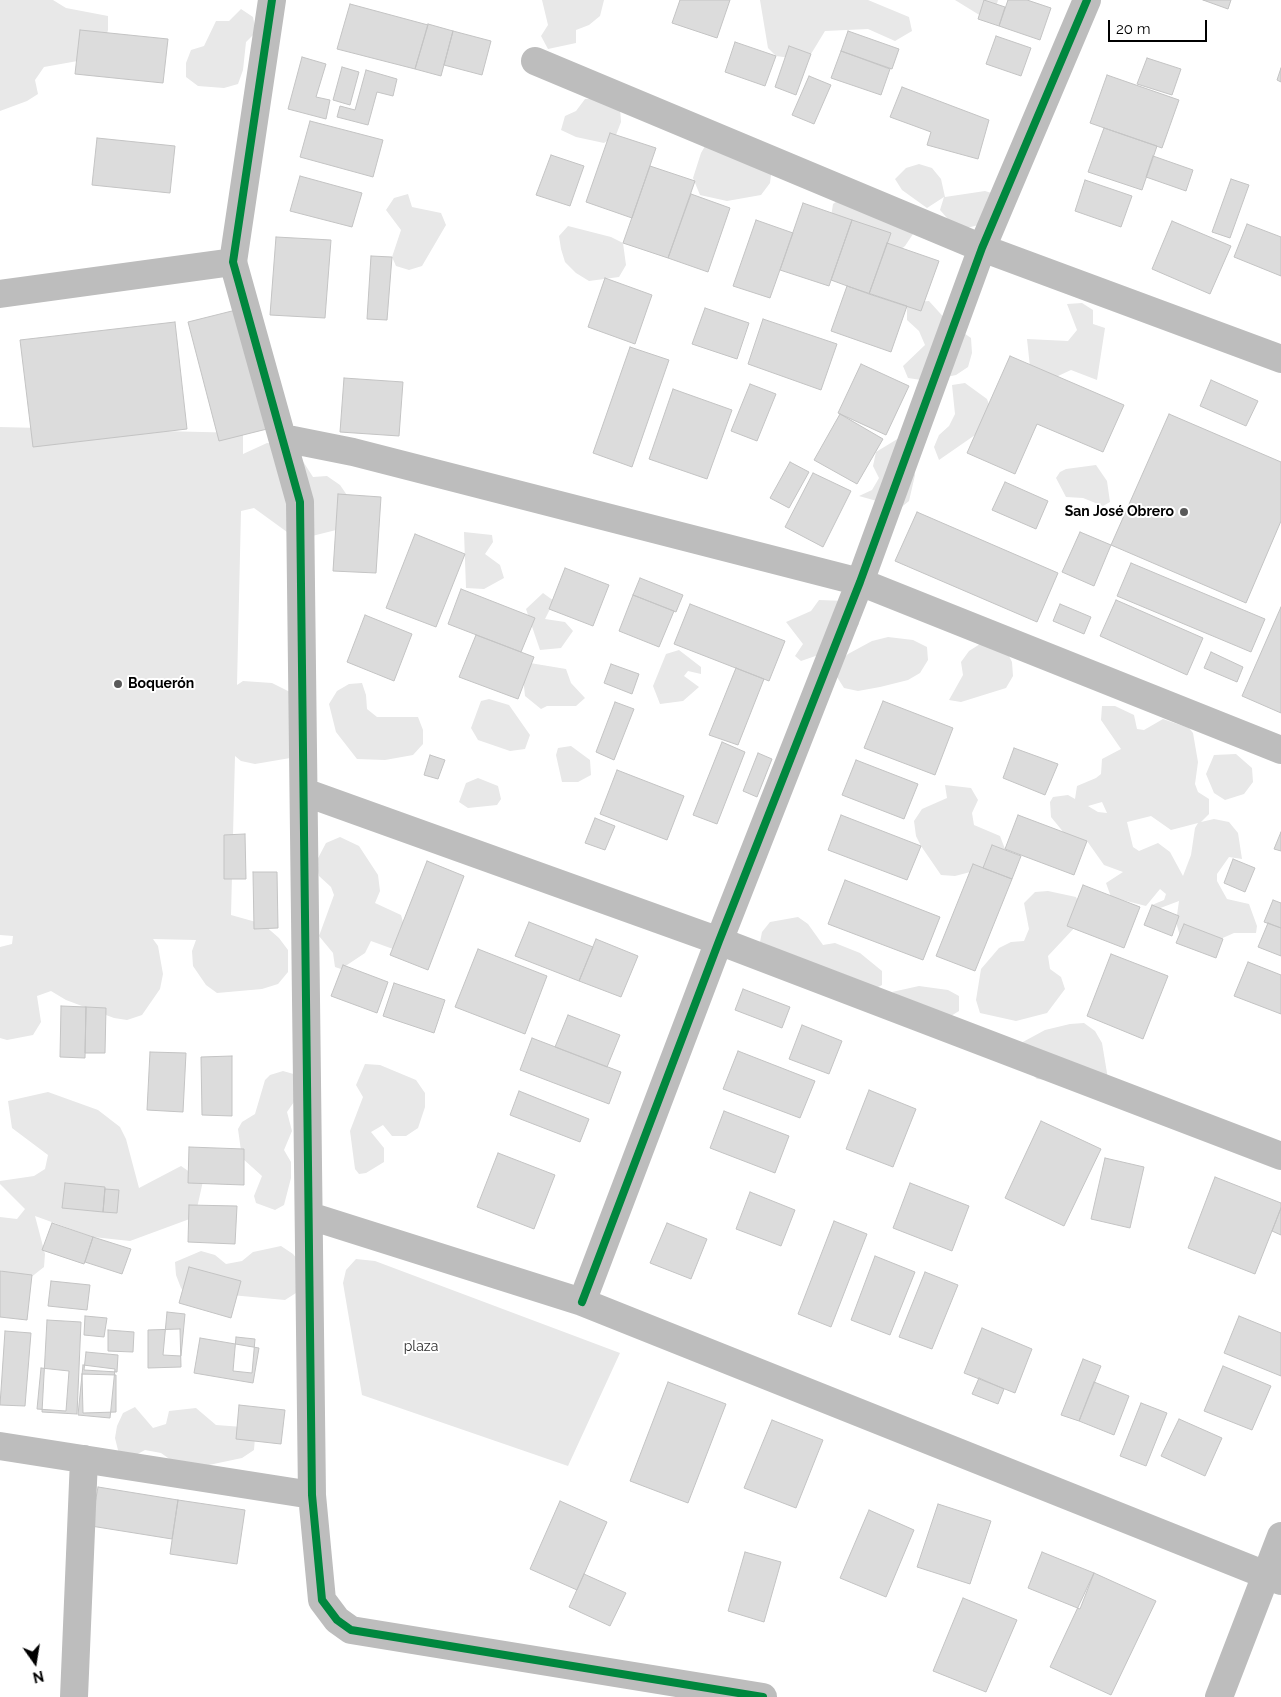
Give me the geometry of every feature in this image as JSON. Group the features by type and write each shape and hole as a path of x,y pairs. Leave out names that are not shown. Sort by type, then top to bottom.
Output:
{"street":[{"path":"272,0 233,262 300,502 312,1495 322,1600 337,1620 351,1630 763,1697"},
{"path":"582,1302 719,941 860,582 982,248 1087,0"},
{"path":"535,61 982,248 1281,359"},
{"path":"0,294 233,262"},
{"path":"283,438 353,452 860,582 1281,750"},
{"path":"304,792 719,941 1281,1156"},
{"path":"310,1216 582,1302 1274,1578"},
{"path":"0,1446 312,1495"},
{"path":"74,1697 84,1459"},
{"path":"1219,1697 1274,1578 1281,1536"}],"green space":[{"path":"0,0 53,0 66,8 108,16 108,30 100,57 44,67 35,80 38,94 27,101 0,111"},
{"path":"542,0 604,0 600,16 589,25 576,30 576,43 548,49 541,36 548,25"},
{"path":"760,0 868,0 909,17 912,31 895,41 868,29 825,31 811,54 805,60 776,56 768,48"},
{"path":"955,0 998,0 994,15 981,16"},
{"path":"241,9 253,17 256,32 246,42 243,70 238,84 224,88 198,86 186,77 186,63 191,50 204,46 216,21 229,21"},
{"path":"612,98 620,108 621,122 616,135 604,143 576,137 561,130 565,116 576,111 585,99"},
{"path":"734,135 762,141 772,167 770,183 761,195 727,201 700,195 693,178 701,153 708,141"},
{"path":"919,164 932,168 941,179 945,197 985,191 998,195 990,222 963,229 954,226 940,210 944,197 927,208 902,190 895,179 906,168"},
{"path":"408,194 412,207 441,213 446,225 422,266 409,270 396,266 392,257 401,230 386,210 394,198"},
{"path":"844,196 913,234 905,246 895,254 831,217 833,204"},
{"path":"568,226 611,237 623,243 626,265 619,277 589,281 576,273 565,262 559,236"},
{"path":"929,301 948,322 971,338 972,353 968,367 956,375 928,381 908,378 903,366 925,345 919,331 907,320 907,306 915,302"},
{"path":"1082,303 1093,310 1093,324 1105,328 1097,380 1071,370 1058,376 1041,376 1030,367 1027,339 1068,341 1077,330 1067,304"},
{"path":"965,383 987,399 992,412 988,426 939,460 934,447 939,435 949,426 955,414 952,385"},
{"name":"Boquerón","path":"0,427 243,433 243,454 267,443 283,445 297,452 313,477 327,476 340,485 349,498 340,529 312,536 287,532 254,508 241,511 237,685 243,681 272,683 298,696 302,756 255,764 241,761 235,756 231,915 263,924 279,938 288,950 288,972 278,984 262,989 217,993 206,985 193,966 192,951 196,940 153,939 158,946 163,974 160,989 142,1015 127,1020 114,1018 66,1000 51,991 37,996 41,1022 33,1035 7,1040 0,1038 0,947 12,944 13,936 0,935"},
{"path":"899,438 908,448 915,475 909,501 888,518 884,503 859,496 872,490 879,478 873,466 876,452"},
{"path":"1096,465 1107,481 1110,502 1103,506 1083,498 1066,497 1056,478 1060,472 1066,469"},
{"path":"464,532 492,535 493,542 485,554 500,565 504,578 484,589 466,588"},
{"path":"543,593 554,601 545,619 565,622 573,631 561,648 540,650 526,609"},
{"path":"819,600 846,601 857,609 859,624 851,636 827,652 801,661 795,656 803,644 786,622 811,611"},
{"path":"888,637 913,640 927,647 928,660 920,673 908,680 880,687 858,691 844,688 837,677 838,663 848,654 872,641"},
{"path":"980,644 1006,650 1012,662 1013,676 1006,688 961,702 949,700 963,675 961,662 969,651"},
{"path":"679,650 701,667 701,674 688,671 684,676 699,687 683,701 660,704 653,686 666,654"},
{"path":"530,663 566,669 571,683 585,698 576,706 547,706 541,709 525,696 522,667"},
{"path":"362,683 366,695 367,709 377,717 418,717 423,730 423,744 413,755 385,760 357,759 336,732 329,704 337,691 349,684"},
{"path":"489,699 509,705 530,735 525,749 510,751 478,740 471,728 481,701"},
{"path":"1102,706 1115,706 1134,715 1137,729 1144,730 1163,719 1189,728 1193,733 1198,762 1195,784 1198,792 1209,799 1209,814 1201,822 1214,819 1229,822 1238,833 1242,859 1229,857 1217,874 1217,881 1227,899 1249,904 1257,926 1256,933 1234,933 1209,944 1180,936 1176,922 1179,901 1155,910 1152,905 1164,900 1166,894 1160,889 1146,906 1111,897 1106,883 1123,872 1104,865 1087,841 1069,839 1051,817 1050,802 1053,797 1068,795 1075,799 1077,786 1101,774 1102,759 1121,749 1101,720","holes":["1102,802 1107,813 1098,812 1088,806","1151,816 1171,830 1198,823 1195,828 1191,855 1183,876 1170,852 1158,843 1139,851 1133,847 1127,822"]},
{"path":"571,746 590,760 591,775 578,782 562,782 556,755 558,748"},
{"path":"1236,754 1252,768 1253,782 1244,794 1225,800 1214,793 1206,774 1214,755"},
{"path":"478,778 498,786 501,799 497,805 468,808 459,802 466,783"},
{"path":"945,785 971,788 978,800 972,813 974,825 1000,836 1005,849 997,865 955,876 941,875 921,846 916,836 914,821 922,809 947,798"},
{"path":"340,837 359,846 378,875 380,891 375,903 401,915 407,936 393,949 371,941 365,953 341,969 335,967 333,953 319,936 334,895 331,887 319,876 316,862 326,843"},
{"path":"1048,891 1076,897 1082,910 1077,925 1048,956 1050,969 1061,977 1065,989 1047,1013 1016,1021 980,1013 976,1000 981,969 999,948 1011,942 1024,941 1029,929 1024,903 1035,892"},
{"path":"798,917 808,924 823,945 835,943 860,953 882,971 882,985 857,998 759,947 762,932 770,922"},
{"path":"919,986 948,990 959,996 959,1011 946,1019 892,992"},
{"path":"1084,1023 1095,1031 1102,1043 1109,1085 1037,1079 1028,1070 1021,1043 1045,1030"},
{"path":"365,1064 380,1065 416,1080 425,1093 425,1107 418,1128 406,1136 392,1136 383,1125 371,1132 384,1148 384,1162 366,1173 359,1174 355,1169 350,1131 363,1097 356,1085"},
{"path":"283,1071 297,1075 303,1089 287,1112 292,1131 284,1150 291,1162 291,1178 284,1205 275,1210 256,1203 254,1196 262,1176 242,1158 238,1129 242,1122 255,1114 265,1080 270,1075"},
{"path":"48,1092 98,1110 120,1127 126,1139 139,1188 181,1166 203,1181 195,1217 130,1241 93,1237 35,1216 45,1254 44,1267 30,1278 14,1277 0,1270 0,1217 17,1219 25,1209 0,1184 0,1181 34,1176 45,1169 48,1155 12,1128 8,1101"},
{"path":"281,1246 293,1254 302,1265 296,1293 285,1300 231,1295 190,1298 181,1288 176,1275 175,1262 201,1251 215,1255 226,1264 242,1261 253,1252"},
{"name":"plaza","path":"356,1259 375,1261 620,1353 568,1466 362,1395 343,1283 346,1270"},
{"path":"135,1407 153,1428 166,1424 169,1411 196,1408 216,1425 243,1427 255,1437 254,1450 242,1458 185,1470 161,1453 145,1450 132,1457 119,1454 115,1438 117,1426 123,1413"}],"building":[{"path":"680,0 730,0 717,38 672,23"},
{"path":"984,0 1005,7 999,26 978,19"},
{"path":"1008,0 1027,0 1051,8 1040,40 999,26"},
{"path":"1203,0 1231,0 1228,9"},
{"path":"350,4 428,25 415,69 337,49"},
{"path":"428,24 453,31 441,76 415,69"},
{"path":"80,30 168,39 163,83 75,74"},
{"path":"453,31 491,41 482,75 444,65"},
{"path":"848,31 899,49 892,69 841,51"},
{"path":"996,36 1031,48 1021,76 986,64"},
{"path":"735,42 776,56 765,86 725,72"},
{"path":"789,46 811,54 796,95 775,87"},
{"path":"841,51 890,69 881,95 831,78"},
{"path":"302,57 326,64 316,97 330,100 326,119 288,109"},
{"path":"1147,58 1181,69 1172,95 1137,84"},
{"path":"342,67 359,72 350,105 333,100"},
{"path":"1281,68 1281,82 1277,80"},
{"path":"366,70 397,79 393,96 377,92 368,125 337,117 340,106 355,110"},
{"path":"1107,75 1179,100 1162,148 1090,123"},
{"path":"809,76 831,85 814,124 792,115"},
{"path":"902,87 989,120 978,159 927,145 931,132 890,117"},
{"path":"310,121 383,140 373,177 300,157"},
{"path":"1104,128 1157,146 1142,190 1088,172"},
{"path":"610,133 656,148 632,218 586,202"},
{"path":"97,138 175,146 170,193 92,185"},
{"path":"551,155 584,166 570,206 536,195"},
{"path":"1153,156 1193,170 1186,191 1146,177"},
{"path":"650,166 695,181 668,258 623,243"},
{"path":"300,176 362,193 352,227 290,211"},
{"path":"1231,179 1249,185 1230,238 1212,232"},
{"path":"1085,180 1132,196 1121,227 1075,211"},
{"path":"691,194 730,208 708,272 668,258"},
{"path":"803,203 852,220 829,286 780,270"},
{"path":"756,220 793,233 770,298 733,286"},
{"path":"852,220 891,233 869,294 831,280"},
{"path":"1172,221 1231,246 1210,294 1152,269"},
{"path":"1247,224 1281,237 1281,276 1234,257"},
{"path":"276,237 331,240 325,318 270,315"},
{"path":"887,243 939,261 921,311 869,294"},
{"path":"371,256 392,257 387,320 367,319"},
{"path":"605,278 652,295 635,344 588,327"},
{"path":"847,286 907,306 891,352 831,331"},
{"path":"705,308 749,323 737,359 692,344"},
{"path":"236,310 267,429 219,441 188,322"},
{"path":"763,319 837,344 821,390 748,364"},
{"path":"175,322 187,429 33,447 20,340"},
{"path":"630,347 669,360 632,467 593,453"},
{"path":"1010,356 1124,405 1103,452 1037,424 1015,474 967,453"},
{"path":"861,364 909,386 886,435 838,413"},
{"path":"344,378 403,382 399,436 340,432"},
{"path":"1211,380 1258,401 1246,426 1200,406"},
{"path":"750,384 776,394 757,441 731,431"},
{"path":"673,389 732,410 707,479 649,459"},
{"path":"840,414 883,439 857,484 814,460"},
{"path":"1169,414 1281,462 1281,521 1246,603 1111,545"},
{"path":"790,462 809,472 789,508 770,498"},
{"path":"813,473 851,491 823,547 785,527"},
{"path":"1005,482 1048,501 1036,529 992,510"},
{"path":"338,494 381,497 376,573 333,571"},
{"path":"917,512 1058,573 1037,622 895,561"},
{"path":"1080,532 1111,545 1094,586 1062,572"},
{"path":"415,534 465,554 436,627 386,608"},
{"path":"1131,563 1265,619 1251,652 1117,596"},
{"path":"565,568 609,585 593,626 549,609"},
{"path":"640,578 683,595 676,612 633,595"},
{"path":"461,589 535,618 521,652 448,624"},
{"path":"633,595 674,611 659,647 619,631"},
{"path":"1116,600 1203,638 1187,675 1100,636"},
{"path":"690,604 785,641 769,681 674,644"},
{"path":"1060,604 1091,617 1084,634 1053,621"},
{"path":"1281,607 1281,713 1242,696"},
{"path":"365,615 412,634 394,681 347,662"},
{"path":"476,635 534,657 518,699 459,677"},
{"path":"1211,652 1243,667 1237,682 1204,668"},
{"path":"611,664 639,674 632,694 604,683"},
{"path":"736,668 764,679 738,745 709,735"},
{"path":"883,701 953,728 935,775 864,748"},
{"path":"615,702 634,709 614,760 596,752"},
{"path":"722,742 745,752 717,824 693,815"},
{"path":"1014,748 1058,764 1045,795 1003,778"},
{"path":"758,753 772,759 757,797 743,791"},
{"path":"430,755 445,760 438,779 424,775"},
{"path":"856,760 918,784 904,819 842,795"},
{"path":"617,770 684,796 667,840 600,814"},
{"path":"841,815 921,846 907,880 828,850"},
{"path":"1018,815 1087,841 1074,875 1005,849"},
{"path":"595,818 615,826 605,850 585,843"},
{"path":"1281,832 1281,851 1274,849"},
{"path":"245,834 246,879 224,879 224,835"},
{"path":"992,845 1021,856 1012,879 983,868"},
{"path":"1233,859 1255,868 1245,892 1224,883"},
{"path":"427,861 464,876 428,970 390,955"},
{"path":"973,864 1012,879 975,971 936,956"},
{"path":"253,872 277,872 278,928 254,929"},
{"path":"845,880 940,917 923,960 828,924"},
{"path":"1083,885 1140,907 1124,948 1067,926"},
{"path":"1273,900 1281,903 1281,928 1264,922"},
{"path":"1152,905 1179,916 1172,936 1144,925"},
{"path":"529,922 593,947 579,981 515,956"},
{"path":"1268,923 1281,928 1281,956 1258,947"},
{"path":"1184,924 1223,939 1216,958 1176,943"},
{"path":"596,939 638,956 621,997 579,981"},
{"path":"478,949 547,976 525,1034 455,1007"},
{"path":"1111,954 1168,976 1143,1039 1087,1016"},
{"path":"1248,962 1281,975 1281,1014 1234,996"},
{"path":"343,965 388,982 377,1013 331,996"},
{"path":"394,983 445,1000 434,1033 383,1016"},
{"path":"743,989 790,1007 782,1028 735,1010"},
{"path":"61,1006 86,1007 85,1058 60,1057"},
{"path":"86,1007 106,1008 105,1053 85,1053"},
{"path":"568,1015 620,1035 607,1067 555,1047"},
{"path":"802,1025 842,1041 829,1074 789,1059"},
{"path":"532,1038 621,1072 609,1104 520,1070"},
{"path":"738,1051 815,1081 800,1118 723,1089"},
{"path":"150,1052 186,1053 183,1112 147,1110"},
{"path":"232,1056 232,1116 202,1115 201,1057"},
{"path":"869,1090 916,1109 893,1167 846,1149"},
{"path":"519,1091 589,1119 580,1142 510,1115"},
{"path":"724,1111 789,1136 775,1173 710,1148"},
{"path":"1041,1121 1101,1149 1064,1226 1005,1198"},
{"path":"189,1147 244,1149 244,1185 188,1183"},
{"path":"498,1153 555,1175 534,1229 477,1207"},
{"path":"1105,1158 1144,1167 1130,1228 1091,1219"},
{"path":"1215,1177 1281,1203 1281,1208 1255,1274 1188,1248"},
{"path":"65,1183 105,1187 103,1212 62,1208"},
{"path":"910,1183 969,1206 952,1251 893,1228"},
{"path":"105,1189 119,1190 117,1213 103,1212"},
{"path":"750,1192 795,1210 781,1246 736,1229"},
{"path":"189,1205 237,1206 235,1244 188,1242"},
{"path":"1281,1208 1281,1235 1272,1231"},
{"path":"834,1221 867,1234 831,1327 798,1314"},
{"path":"52,1223 93,1237 84,1264 42,1250"},
{"path":"667,1223 707,1239 691,1279 650,1263"},
{"path":"93,1237 131,1249 122,1274 85,1262"},
{"path":"875,1256 915,1272 890,1335 851,1320"},
{"path":"189,1267 241,1281 231,1318 179,1303"},
{"path":"0,1271 32,1275 27,1320 0,1317"},
{"path":"925,1272 958,1285 932,1349 899,1337"},
{"path":"51,1281 90,1285 87,1310 48,1306"},
{"path":"167,1312 185,1314 181,1356 163,1355"},
{"path":"85,1316 107,1318 104,1337 84,1335"},
{"path":"1239,1316 1281,1333 1281,1376 1224,1353"},
{"path":"47,1320 81,1322 77,1414 42,1412"},
{"path":"982,1328 1032,1349 1015,1393 964,1373"},
{"path":"180,1329 181,1367 148,1368 148,1330"},
{"path":"108,1330 134,1332 133,1352 108,1351"},
{"path":"5,1331 31,1333 25,1406 0,1405"},
{"path":"236,1337 255,1339 252,1373 233,1371"},
{"path":"200,1338 259,1348 253,1383 194,1373"},
{"path":"86,1352 118,1355 117,1372 84,1370"},
{"path":"1083,1359 1101,1366 1079,1421 1061,1415"},
{"path":"83,1365 115,1369 110,1418 78,1415"},
{"path":"1223,1366 1271,1386 1252,1430 1204,1411"},
{"path":"41,1368 69,1371 66,1411 37,1409"},
{"path":"82,1374 116,1375 116,1412 83,1413"},
{"path":"979,1378 1004,1389 998,1404 972,1394"},
{"path":"668,1382 726,1404 688,1503 630,1481"},
{"path":"1094,1382 1129,1396 1114,1435 1079,1421"},
{"path":"1141,1403 1167,1413 1146,1466 1120,1456"},
{"path":"239,1405 285,1410 281,1444 236,1439"},
{"path":"1179,1419 1222,1438 1205,1476 1161,1456"},
{"path":"772,1420 823,1440 796,1508 744,1488"},
{"path":"98,1487 178,1500 172,1539 91,1526"},
{"path":"178,1500 245,1510 237,1564 170,1554"},
{"path":"560,1501 607,1522 577,1590 530,1569"},
{"path":"938,1504 991,1521 970,1584 917,1567"},
{"path":"869,1510 914,1530 886,1597 840,1578"},
{"path":"745,1552 781,1562 764,1622 728,1611"},
{"path":"1042,1552 1094,1573 1080,1609 1028,1588"},
{"path":"1094,1573 1156,1601 1111,1695 1050,1667"},
{"path":"584,1574 626,1593 610,1626 569,1607"},
{"path":"963,1598 1017,1620 986,1692 933,1671"}],"cycle path":[{"path":"272,0 233,262 300,502 312,1495 322,1600 337,1620 351,1630 763,1697"},
{"path":"582,1302 719,941 860,582 982,248 1087,0"}],"place":[{"name":"San José Obrero","path":"1184,512"},
{"name":"Boquerón","path":"118,684"}]}
